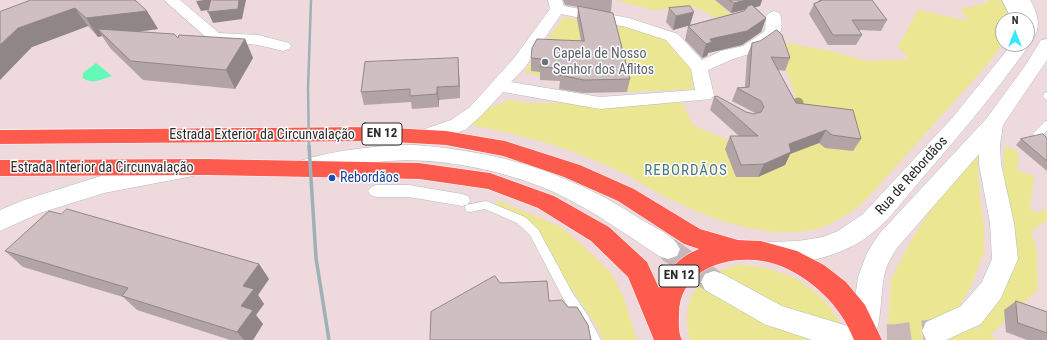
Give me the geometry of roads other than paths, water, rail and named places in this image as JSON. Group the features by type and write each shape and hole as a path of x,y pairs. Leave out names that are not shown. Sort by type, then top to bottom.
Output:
{"main road":[{"path":"1017,1 1047,15"},
{"name":"Rua de Rebordãos","path":"1017,1 1025,12"},
{"name":"Rua de Rebordãos","path":"858,335 876,261 888,241 993,124 1033,68 1047,44"},
{"name":"Rua de Rebordãos","path":"768,252 801,252 818,248 841,241 862,229 872,221 960,122 1013,52"},
{"name":"Rua de Rebordãos","path":"936,331 971,315 992,290 1005,259 1002,223 990,164 989,144 993,124"},
{"name":"Estrada Exterior da Circunvalação","path":"0,137 375,134 446,138 505,149 572,171 626,195 693,237 739,251"},
{"path":"300,168 362,156 414,153 452,157 488,164 563,188 622,219 668,249"},
{"name":"Estrada Interior da Circunvalação","path":"0,168 205,167 419,171 490,181 546,202 600,234 638,270 668,340"},
{"name":"Estrada Interior da Circunvalação","path":"0,221 32,206 104,184 205,167"},
{"name":"EN 12","path":"668,340 666,321 667,301 679,276 698,261 711,255 751,250 768,252 802,265 830,284 849,304 858,335"},
{"path":"714,282 776,316 858,335"}],"street":[{"path":"171,0 215,37 258,40 283,46"},
{"path":"1016,12 1015,9 1017,1"},
{"path":"426,136 458,125 476,110 500,86 520,62 556,4 678,35 699,68 712,99 600,102 500,86"},
{"path":"699,68 727,55 749,49 773,33 774,16"},
{"path":"376,190 409,191 466,204"}],"lane":[{"path":"1047,124 1038,134 1047,142"},
{"path":"466,204 486,205 521,220 534,232 568,296 595,340"}],"tunnel":[{"path":"668,249 714,282"},
{"path":"851,337 897,336 936,331"}],"railway":[{"path":"309,147 308,89 311,0"},
{"path":"309,146 316,258 329,340"}],"place":[{"name":"Capela de Nosso Senhor dos Aflitos","path":"545,62"},
{"name":"Rebordãos","path":"332,178"}],"district":[{"name":"REBORDÃOS","path":"686,171"}]}
